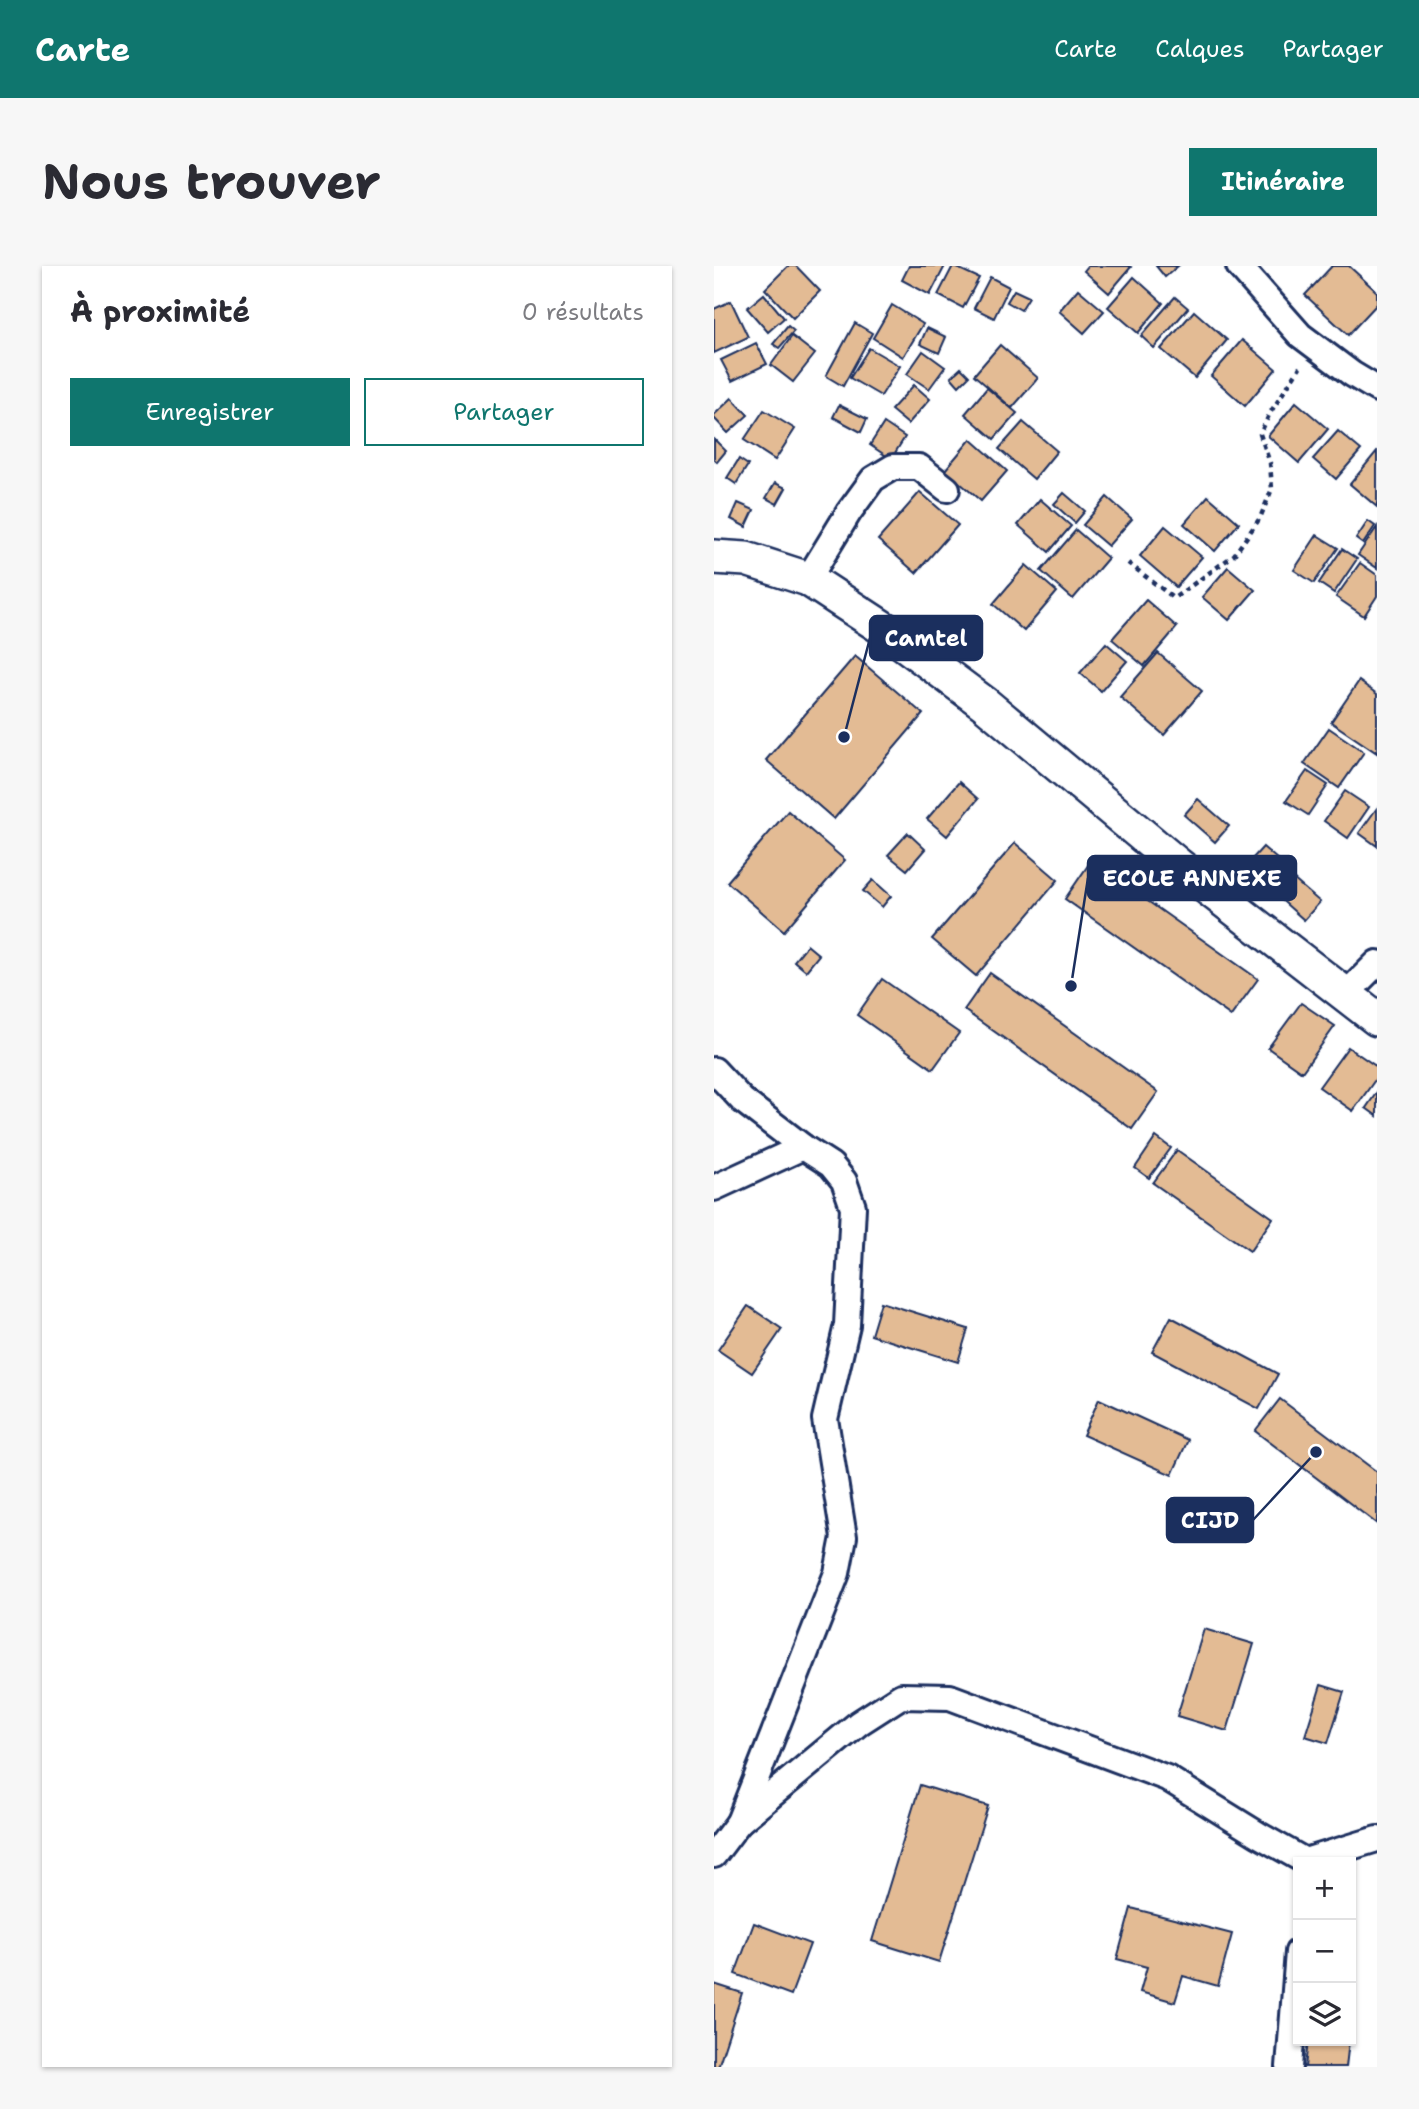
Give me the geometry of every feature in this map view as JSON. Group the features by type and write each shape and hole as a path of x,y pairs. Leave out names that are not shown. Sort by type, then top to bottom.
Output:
{"street":[{"path":"1239,266 1300,335 1377,389"},
{"path":"808,579 849,512 873,479 893,467 919,467 947,489"},
{"path":"714,557 746,559 808,579 883,628 936,666 1189,874 1377,1019"},
{"path":"1346,994 1377,963"},
{"path":"714,1070 742,1100 831,1165 844,1181 853,1207 847,1325 825,1419 844,1537 837,1573 739,1822"},
{"path":"714,1188 803,1147"},
{"path":"714,1855 739,1822 859,1723 901,1696 950,1697 1167,1778 1297,1857"},
{"path":"1321,1857 1377,1839"},
{"path":"1289,2067 1296,1983"}],"path":[{"path":"1128,563 1174,597 1234,555 1244,543 1261,518 1272,489 1270,463 1261,434 1270,414 1301,364 1300,335"}],"building":[{"path":"788,266 796,266 820,291 793,318 765,289"},
{"path":"909,266 945,266 930,295 902,280"},
{"path":"953,266 979,278 963,308 938,295"},
{"path":"1088,266 1131,267 1109,293 1084,271"},
{"path":"1156,266 1178,266 1165,277"},
{"path":"1332,266 1349,266 1377,292 1377,304 1348,335 1305,295"},
{"path":"990,277 1009,287 994,318 974,308"},
{"path":"1134,277 1163,303 1138,333 1108,307"},
{"path":"1078,289 1104,311 1084,333 1059,311"},
{"path":"1014,290 1029,297 1021,310 1007,302"},
{"path":"764,294 784,318 768,332 747,308"},
{"path":"1175,297 1188,308 1154,348 1141,336"},
{"path":"731,301 748,337 714,353 714,309"},
{"path":"892,305 923,324 903,357 873,338"},
{"path":"1194,311 1227,340 1195,378 1161,349"},
{"path":"855,323 872,333 843,386 826,376"},
{"path":"788,326 794,331 779,348 773,344"},
{"path":"927,328 946,337 939,353 920,344"},
{"path":"792,336 815,354 793,382 771,365"},
{"path":"1242,340 1276,369 1245,406 1211,376"},
{"path":"756,343 767,364 732,381 721,360"},
{"path":"1000,345 1038,378 1012,408 974,375"},
{"path":"869,348 900,366 881,396 850,378"},
{"path":"923,351 945,367 929,389 907,374"},
{"path":"961,368 969,376 959,386 951,377"},
{"path":"914,385 930,399 908,424 891,410"},
{"path":"987,388 1017,413 994,439 965,414"},
{"path":"732,398 748,415 728,433 714,415"},
{"path":"1296,402 1328,429 1299,463 1268,436"},
{"path":"839,405 867,419 861,432 833,417"},
{"path":"764,410 795,429 775,460 744,440"},
{"path":"1023,422 1057,451 1034,479 999,449"},
{"path":"884,423 905,437 891,459 870,445"},
{"path":"1338,431 1361,450 1336,479 1313,459"},
{"path":"714,439 726,451 717,462 714,459"},
{"path":"971,439 1007,471 981,501 945,470"},
{"path":"1377,451 1377,507 1350,484"},
{"path":"739,459 748,465 736,484 727,478"},
{"path":"775,483 786,488 777,504 766,498"},
{"path":"920,492 958,525 916,573 878,540"},
{"path":"1064,493 1085,511 1075,523 1054,504"},
{"path":"1208,496 1239,523 1215,551 1184,524"},
{"path":"1107,497 1132,519 1108,546 1083,525"},
{"path":"1040,499 1071,526 1049,552 1018,525"},
{"path":"738,503 754,510 746,527 731,519"},
{"path":"1368,521 1375,526 1363,544 1356,539"},
{"path":"1165,526 1202,557 1176,587 1140,556"},
{"path":"1377,527 1377,568 1358,555"},
{"path":"1076,530 1108,558 1073,599 1041,571"},
{"path":"1317,535 1338,548 1314,583 1294,570"},
{"path":"1342,549 1357,559 1334,593 1319,583"},
{"path":"1360,563 1377,575 1377,596 1364,616 1336,597"},
{"path":"1026,565 1057,592 1024,631 993,604"},
{"path":"1228,567 1255,590 1229,620 1202,597"},
{"path":"1146,600 1177,627 1144,666 1112,639"},
{"path":"1106,643 1127,661 1101,691 1080,673"},
{"path":"1158,653 1202,691 1164,735 1120,697"},
{"path":"855,656 923,714 834,819 766,760"},
{"path":"1359,681 1377,694 1377,753 1331,722"},
{"path":"1329,728 1364,752 1339,788 1304,764"},
{"path":"1307,771 1328,785 1308,815 1286,801"},
{"path":"959,782 978,799 947,836 927,819"},
{"path":"1345,791 1369,807 1348,838 1324,821"},
{"path":"1198,799 1229,826 1215,842 1184,815"},
{"path":"1377,808 1377,846 1359,833"},
{"path":"788,811 845,860 784,931 727,882"},
{"path":"908,833 925,849 907,870 888,855"},
{"path":"1015,843 1058,880 976,976 932,939"},
{"path":"1263,847 1284,865 1265,888 1243,869"},
{"path":"1091,861 1258,979 1231,1016 1065,899"},
{"path":"1292,878 1320,902 1304,920 1277,896"},
{"path":"873,880 891,896 882,907 863,891"},
{"path":"807,945 819,955 806,971 794,961"},
{"path":"990,973 1158,1092 1132,1129 964,1010"},
{"path":"882,979 959,1033 933,1069 857,1015"},
{"path":"1301,1003 1335,1026 1302,1072 1268,1048"},
{"path":"1348,1047 1377,1067 1377,1077 1353,1111 1319,1087"},
{"path":"1377,1092 1377,1116 1366,1108"},
{"path":"1156,1137 1171,1148 1149,1178 1135,1168"},
{"path":"1177,1150 1273,1218 1250,1251 1153,1183"},
{"path":"881,1302 968,1329 958,1362 871,1335"},
{"path":"748,1306 782,1329 752,1373 718,1350"},
{"path":"1171,1317 1278,1374 1259,1409 1152,1352"},
{"path":"1099,1399 1188,1440 1172,1475 1083,1435"},
{"path":"1280,1399 1377,1472 1377,1524 1255,1431"},
{"path":"1204,1629 1254,1644 1227,1731 1177,1716"},
{"path":"1321,1685 1344,1692 1328,1743 1305,1736"},
{"path":"920,1785 988,1806 939,1962 872,1941"},
{"path":"1131,1908 1232,1934 1218,1986 1183,1976 1175,2002 1140,1992 1147,1967 1117,1959"},
{"path":"754,1923 810,1944 791,1995 735,1974"},
{"path":"714,1984 742,1993 718,2067 714,2067"},
{"path":"1307,2046 1348,2046 1346,2067 1305,2067"}],"place":[{"name":"Camtel","path":"844,737"},
{"name":"ECOLE ANNEXE","path":"1071,986"},
{"name":"CIJD","path":"1316,1452"}]}
